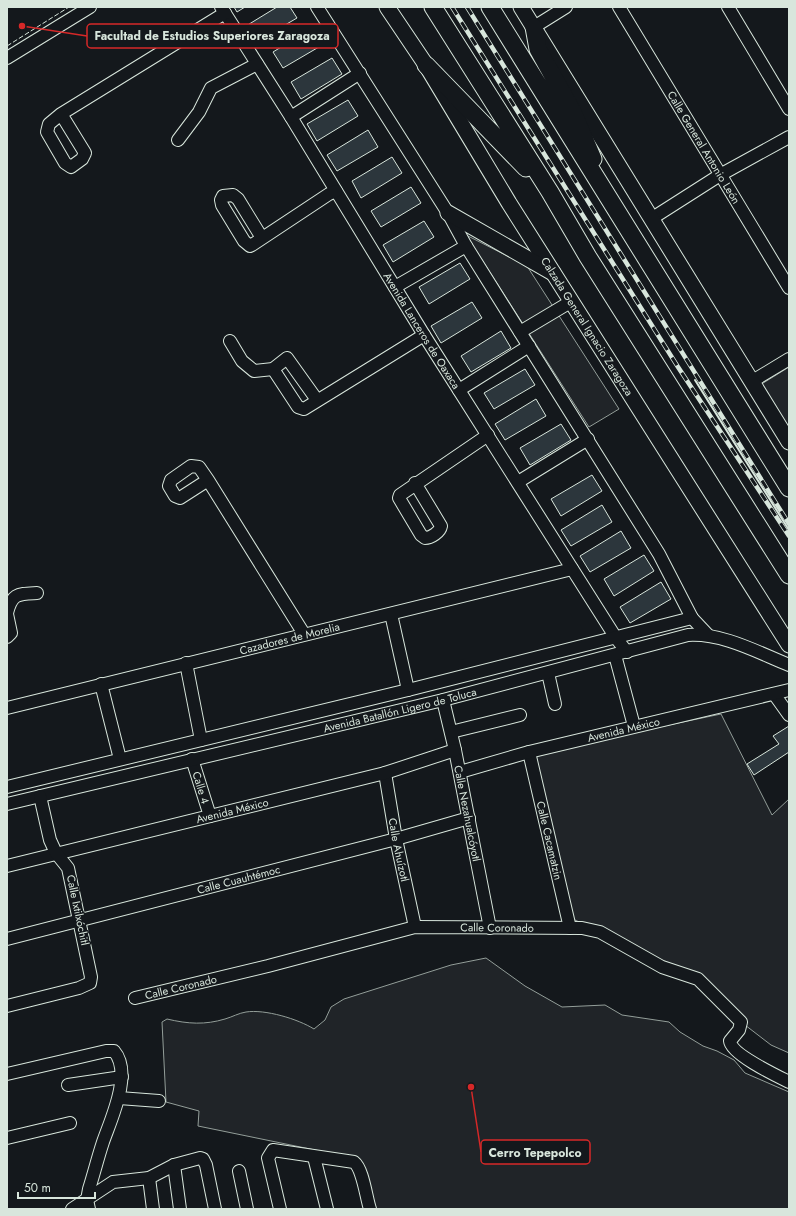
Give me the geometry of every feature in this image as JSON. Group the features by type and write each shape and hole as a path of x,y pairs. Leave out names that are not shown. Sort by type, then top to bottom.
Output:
{"highway":[{"path":"433,7 550,192 588,257 789,575"},
{"path":"490,7 789,488"},
{"path":"534,27 538,49 583,133 604,191"},
{"path":"426,65 550,192"}],"main road":[{"name":"Calzada General Ignacio Zaragoza","path":"387,7 426,65 555,274 789,645"},
{"path":"521,7 789,442"},
{"path":"448,213 555,274"}],"street":[{"path":"7,58 90,7"},
{"path":"534,27 566,7"},
{"name":"Calle General Antonio León","path":"619,7 789,288"},
{"path":"728,7 789,109"},
{"path":"319,8 659,554 692,618 708,635"},
{"path":"61,114 223,10"},
{"name":"Avenida Lanceros de Oaxaca","path":"223,10 291,117 424,335 616,638 627,652"},
{"path":"178,140 199,112 211,88 257,64"},
{"path":"291,117 360,73"},
{"path":"651,219 720,175 789,137"},
{"path":"262,238 336,191"},
{"path":"395,287 466,246"},
{"path":"520,332 572,301"},
{"path":"273,369 298,407 304,409 424,335"},
{"path":"230,341 242,362 254,371 273,369 287,358 317,400"},
{"path":"459,390 529,346"},
{"path":"751,382 789,358"},
{"path":"415,483 488,435"},
{"path":"518,482 588,439"},
{"path":"208,480 304,634"},
{"name":"Cazadores de Morelia","path":"7,708 572,569"},
{"path":"7,637 12,630 7,613 13,597 19,594 37,592"},
{"path":"391,614 408,690"},
{"name":"Avenida Batallón Ligero de Toluca","path":"7,787 408,690 692,618"},
{"name":"Avenida Batallón Ligero de Toluca","path":"7,804 443,700 688,635 708,635 743,646 789,665"},
{"path":"615,655 634,726"},
{"path":"186,663 200,740"},
{"path":"548,673 555,704"},
{"path":"101,684 120,759"},
{"name":"Avenida México","path":"460,772 529,752 789,690"},
{"path":"774,694 789,714"},
{"name":"Calle Nezahualcóyotl","path":"443,700 460,772 490,928"},
{"path":"451,732 520,715"},
{"name":"Avenida México","path":"7,866 385,773 455,750"},
{"name":"Calle Cacamatzin","path":"529,752 570,928"},
{"name":"Calle 4","path":"192,759 210,816"},
{"name":"Calle Ahuízotl","path":"385,773 396,839 415,927"},
{"name":"Calle Ixtilxóchitl","path":"7,1006 79,988 90,983 91,971 68,868 56,853 50,840 40,796"},
{"name":"Calle Cuauhtémoc","path":"7,938 396,839 469,818"},
{"name":"Calle Coronado","path":"135,998 268,966 415,927 582,928 600,932 662,967 698,979 741,1022 739,1030 730,1041 732,1047 758,1066 789,1082"},
{"path":"7,1074 84,1056 114,1051 119,1058 122,1078 119,1098 103,1143 88,1205"},
{"path":"68,1085 122,1078"},
{"path":"119,1098 159,1102"},
{"path":"7,1138 70,1123"},
{"path":"280,1209 268,1158 270,1151 277,1149 314,1157 352,1161 359,1167 365,1196 370,1209"},
{"path":"314,1157 327,1209"},
{"path":"72,1209 88,1205 113,1182 149,1178 174,1166 197,1159 203,1159 206,1165 215,1209"},
{"path":"174,1166 180,1209"},
{"path":"239,1171 247,1209"},
{"path":"149,1178 153,1209"}],"shaded area":[{"path":"466,235 527,266 619,409 589,427"},
{"path":"789,367 789,431 760,385"},
{"path":"721,714 772,815 789,799 789,1053 771,1045 745,1025 746,1018 698,973 662,963 571,918 531,754"},
{"path":"486,958 525,986 562,1007 605,1005 622,1015 669,1022 680,1032 703,1046 717,1051 734,1060 745,1073 789,1092 789,1209 375,1209 359,1159 198,1126 199,1111 166,1102 162,1022 167,1019 189,1023 203,1023 218,1021 241,1013 254,1011 272,1013 290,1018 314,1029 325,1020 331,1007 344,999 451,965"}],"building":[{"path":"234,7 245,7 237,12"},
{"path":"277,7 290,7 297,18 256,42 246,26"},
{"path":"314,27 324,44 283,68 273,52"},
{"path":"332,58 342,74 301,99 291,82"},
{"path":"348,100 358,116 317,141 307,124"},
{"path":"368,130 378,147 337,171 327,155"},
{"path":"392,157 402,173 361,198 352,181"},
{"path":"411,187 421,203 381,227 371,211"},
{"path":"424,221 434,237 393,262 383,245"},
{"path":"460,263 470,279 429,304 419,287"},
{"path":"472,302 482,318 441,343 431,326"},
{"path":"501,331 511,348 471,372 461,356"},
{"path":"525,369 535,385 494,409 484,393"},
{"path":"536,399 546,416 505,440 495,424"},
{"path":"561,424 571,440 530,465 520,448"},
{"path":"592,475 602,491 561,516 551,499"},
{"path":"602,505 612,522 571,546 561,530"},
{"path":"621,531 631,548 590,572 580,556"},
{"path":"644,555 654,571 614,596 604,579"},
{"path":"661,582 671,599 630,623 620,607"},
{"path":"789,726 789,752 754,775 747,764 779,744 773,736"}],"railway":[{"path":"452,7 678,367 789,536"},
{"path":"467,7 789,524"}],"fence":[{"path":"7,46 69,7"}],"wall":[{"path":"695,380 789,530"}],"place":[{"name":"Facultad de Estudios Superiores Zaragoza","path":"22,26"},
{"name":"Cerro Tepepolco","path":"471,1087"}]}
